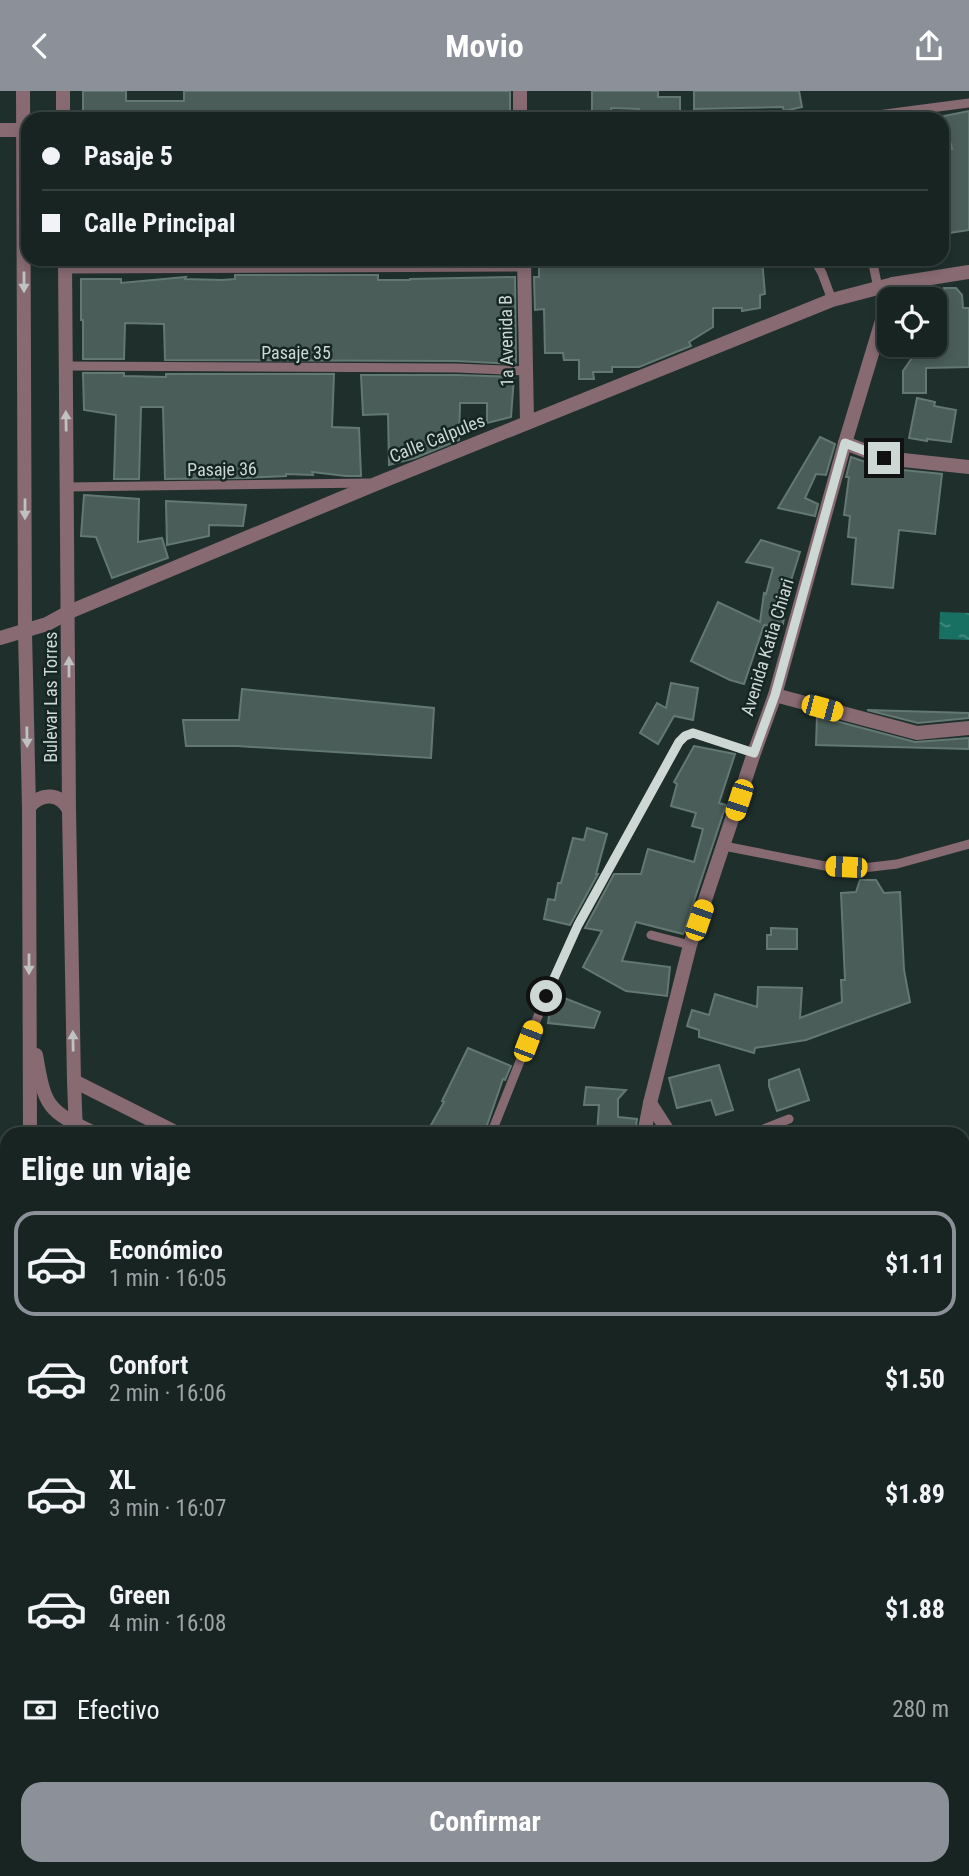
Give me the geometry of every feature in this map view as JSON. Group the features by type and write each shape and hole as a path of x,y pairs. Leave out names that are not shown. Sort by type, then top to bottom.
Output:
{"street":[{"name":"Bulevar Las Torres","path":"23,91 25,112"},
{"path":"63,91 63,112"},
{"path":"520,91 520,112"},
{"path":"0,130 21,130"},
{"name":"Bulevar Las Torres","path":"26,266 25,632 29,807 30,1127"},
{"name":"Bulevar Las Torres","path":"65,266 69,810 76,1127"},
{"name":"1a Avenida B","path":"524,266 527,422"},
{"path":"893,284 969,272"},
{"name":"Calle Calpules","path":"882,287 893,284"},
{"name":"Avenida Katia Chiari","path":"645,1127 690,945 775,695 845,443 893,284"},
{"name":"Calle Calpules","path":"0,638 47,624 69,612 378,483 832,300 877,288"},
{"path":"845,443 884,458 969,467"},
{"path":"775,695 917,733 969,729"},
{"path":"29,807 40,797 47,796 61,799 69,810"},
{"path":"29,1012 40,1085 52,1108 74,1127"},
{"path":"74,1081 165,1127"},
{"path":"650,1103 665,1127"}],"lane":[{"path":"900,112 969,103"},
{"path":"818,266 832,300"},
{"path":"873,266 878,287"},
{"name":"Pasaje 35","path":"66,366 457,368 526,371"},
{"name":"Pasaje 36","path":"67,487 378,483"},
{"path":"494,1127 546,996 578,925 679,742 693,733 754,753"},
{"path":"724,846 830,867 863,868 897,864 969,844"},
{"path":"651,935 690,945"},
{"path":"769,1127 789,1119"}],"water":[{"path":"940,612 969,613 969,640 939,639"}],"building":[{"path":"83,91 126,91 126,101 184,101 184,91 510,91 510,112 83,112"},
{"path":"592,91 658,91 658,97 680,97 680,112 639,112 639,109 611,108 611,112 592,112"},
{"path":"694,91 799,91 802,107 784,111 783,107 694,109"},
{"path":"969,111 969,230 949,233 949,149 952,149 949,115"},
{"path":"539,266 763,266 765,294 760,295 760,308 742,311 742,308 713,308 713,327 689,342 691,346 639,367 612,367 612,372 593,372 594,379 579,379 579,360 564,360 563,353 545,353 544,309 535,310 534,277 539,277"},
{"path":"235,275 378,275 378,280 515,277 516,362 165,360 164,324 125,323 124,359 83,359 81,279 121,279 121,283 186,277 185,279 222,280 235,279"},
{"path":"947,288 956,288 962,295 963,308 969,308 969,367 926,368 926,393 903,393 903,371 913,357 947,357"},
{"path":"83,373 166,377 166,374 334,374 332,427 359,428 361,476 312,472 313,475 165,479 163,407 141,407 139,479 114,479 116,415 84,410"},
{"path":"361,375 514,377 511,417 487,423 487,403 460,403 459,440 415,458 389,465 388,414 363,415"},
{"path":"917,398 935,402 934,406 956,410 951,442 909,438"},
{"path":"820,437 835,444 826,475 816,474 805,498 818,504 815,516 778,508"},
{"path":"851,457 883,468 942,474 935,534 899,530 893,588 852,584 856,538 848,537 850,516 844,515 849,477 846,477"},
{"path":"84,495 139,499 138,542 162,538 168,558 112,578 96,537 81,536"},
{"path":"166,501 246,505 243,526 209,525 209,536 167,545"},
{"path":"761,540 800,552 788,590 783,624 764,625 744,684 691,661 718,602 760,622 764,593 766,594 773,568 746,562"},
{"path":"671,683 698,688 693,720 674,716 658,744 640,733 657,703 666,708"},
{"path":"242,689 434,708 431,758 237,746 186,746 183,720 239,720"},
{"path":"867,710 969,713 969,718 918,723"},
{"path":"817,716 915,742 969,738 969,749 816,745"},
{"path":"694,746 735,754 719,803 726,805 683,934 636,922 622,961 670,967 667,996 626,991 583,967 602,931 585,928 614,874 641,874 648,849 694,862 703,829 692,826 696,813 671,806 677,784 674,782"},
{"path":"587,828 607,834 598,874 570,925 544,919 548,899 555,900 573,838 584,840"},
{"path":"860,880 876,880 884,893 900,892 904,970 910,1002 806,1040 755,1048 754,1053 699,1037 699,1030 687,1026 692,1010 709,1015 715,994 757,1007 758,987 802,988 800,1018 842,1002 841,980 845,980 841,893 856,892"},
{"path":"771,928 797,929 797,949 767,949 767,935 771,935"},
{"path":"554,994 600,1012 594,1028 548,1023"},
{"path":"468,1048 511,1066 505,1080 503,1079 486,1127 430,1127 444,1102 442,1101"},
{"path":"719,1065 733,1110 716,1115 711,1100 677,1108 669,1078"},
{"path":"799,1069 809,1100 777,1111 769,1080"},
{"path":"586,1087 626,1090 618,1099 618,1117 637,1119 636,1127 597,1127 599,1105 584,1105"}],"route":[{"path":"546,996 578,925 679,742 693,733 754,753 775,695 845,443 884,458"}]}
